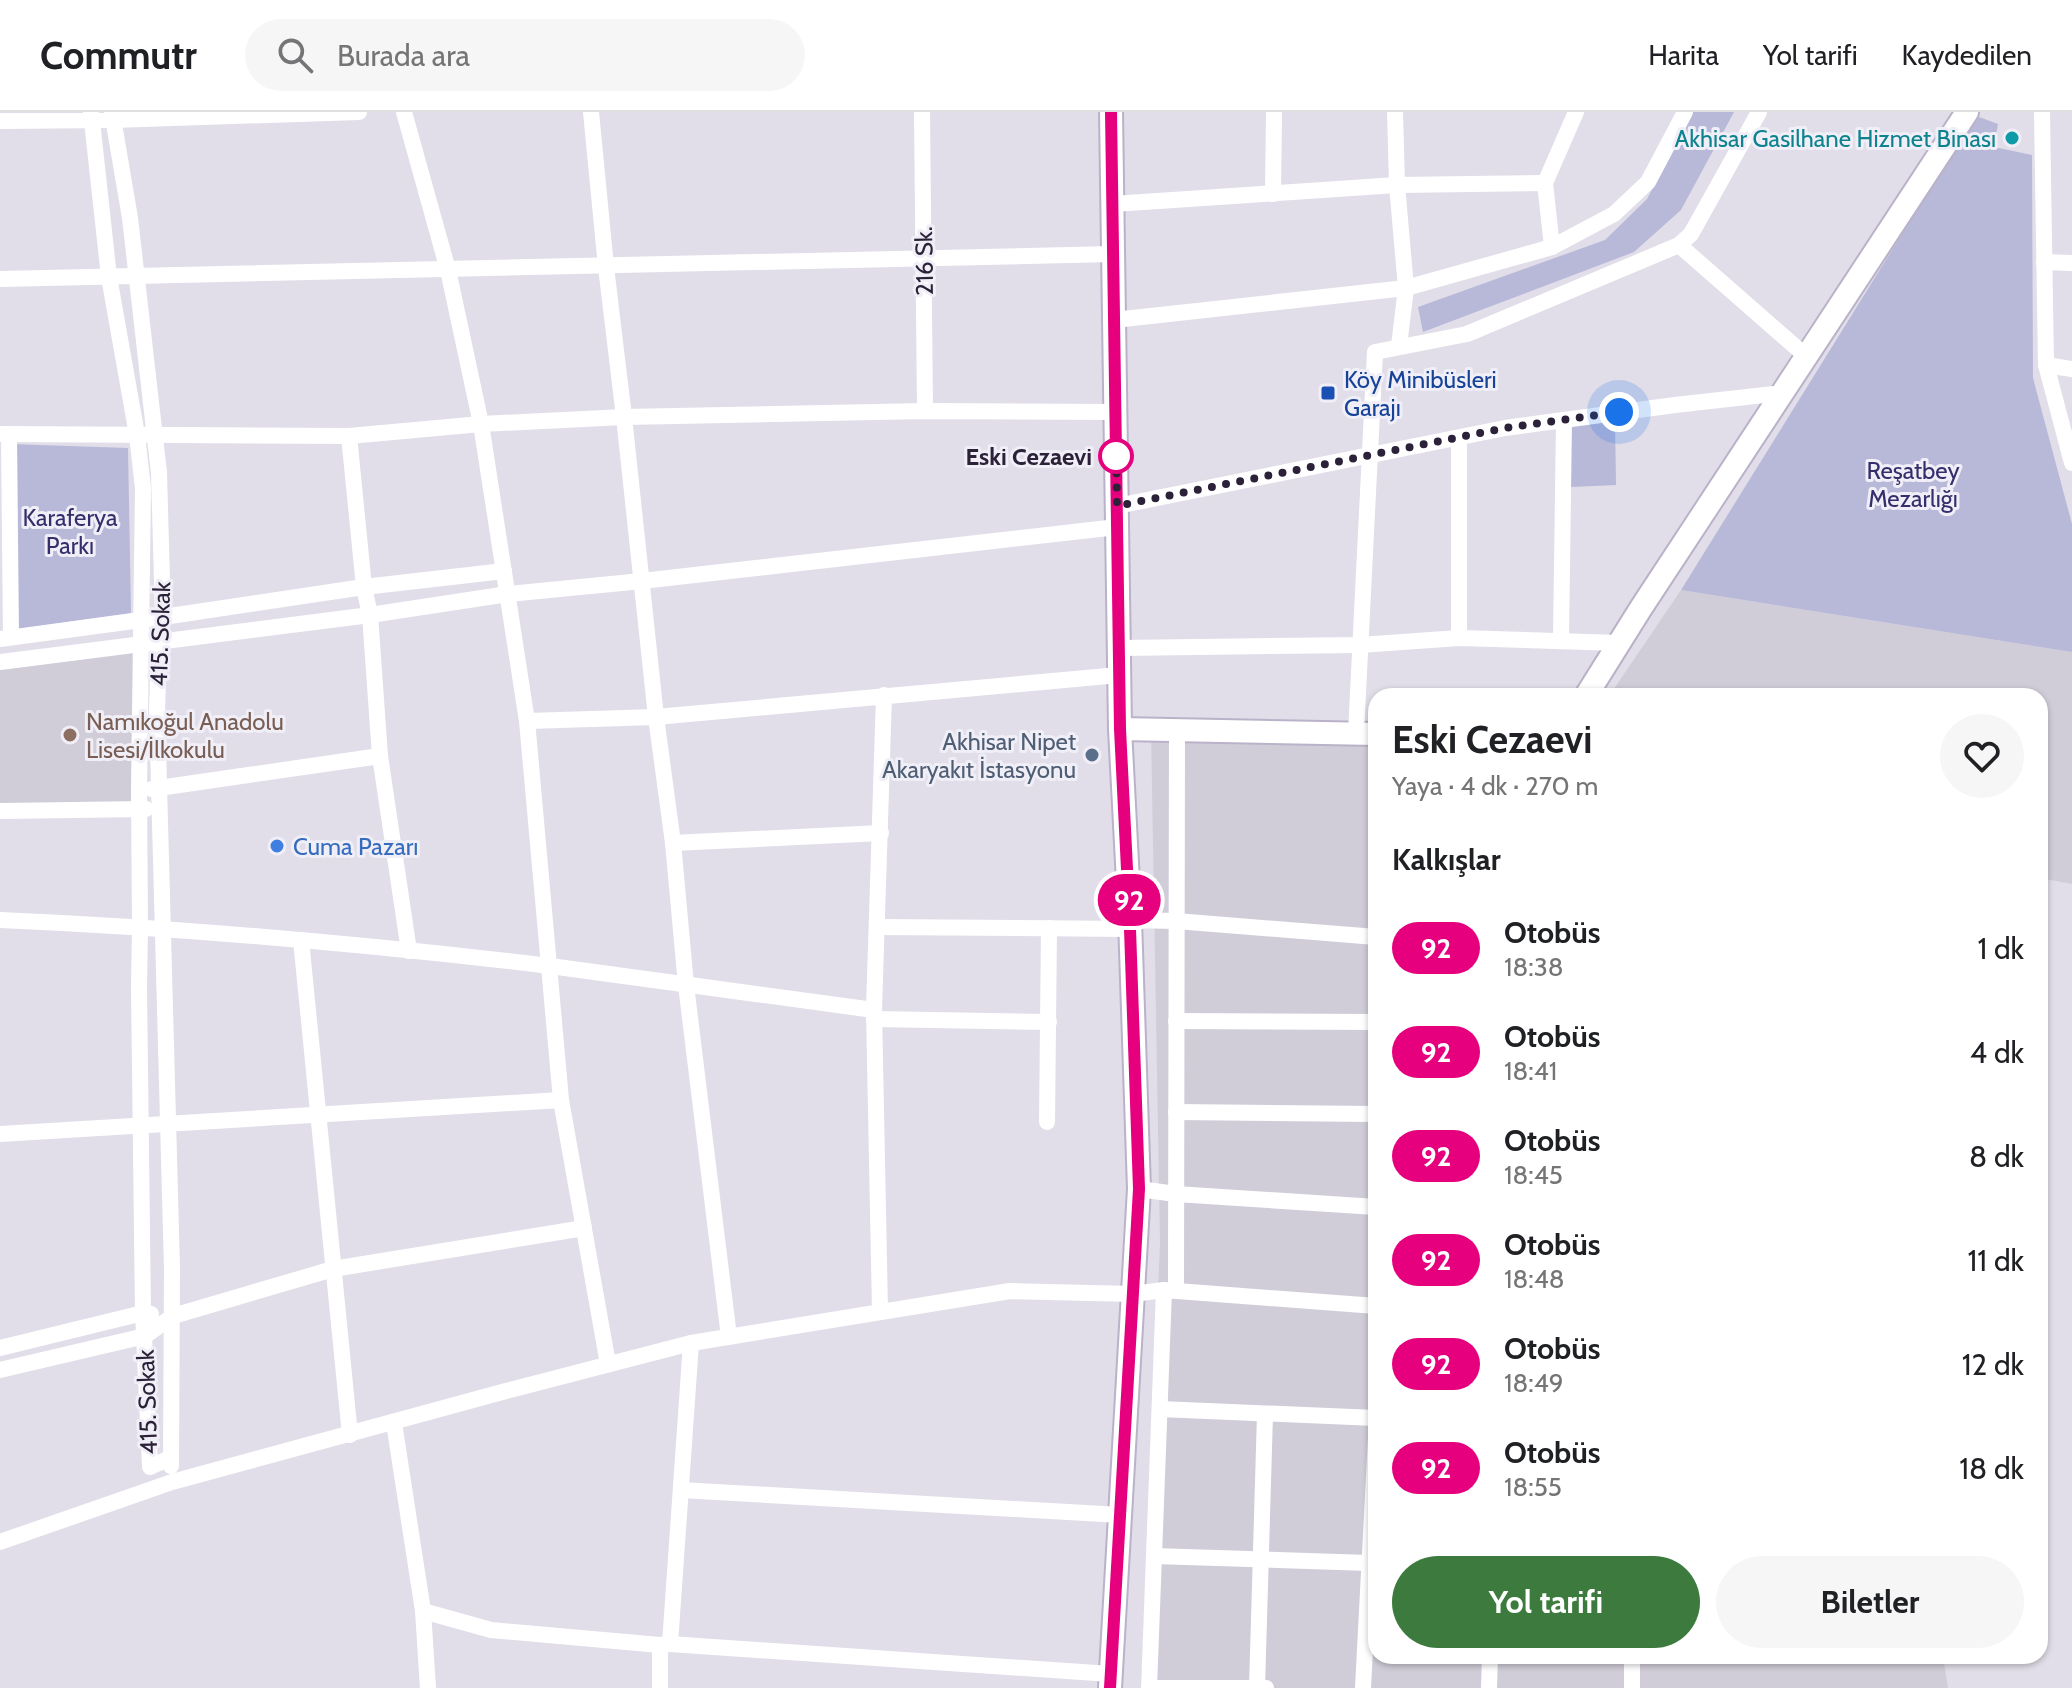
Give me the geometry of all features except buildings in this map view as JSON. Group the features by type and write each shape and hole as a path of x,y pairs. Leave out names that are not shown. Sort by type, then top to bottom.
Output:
{"main road":[{"path":"1111,112 1120,729 1139,1189 1111,1681"},
{"path":"1591,688 1806,356 1967,116"},
{"path":"1120,729 1366,733"}],"street":[{"path":"0,121 91,116 359,112"},
{"path":"404,112 448,270 481,424 527,721 561,1100 608,1364"},
{"path":"591,112 656,717 673,843 686,985 729,1337"},
{"name":"216 Sk.","path":"922,112 925,411"},
{"path":"1273,194 1274,112"},
{"path":"1395,112 1397,185 1406,288 1399,346"},
{"path":"1552,247 1545,183 1576,112"},
{"path":"1114,320 1406,288 1552,247 1614,214 1648,182 1685,112"},
{"path":"1366,733 1360,645 1375,352 1467,334 1679,245 1691,234 1759,112"},
{"path":"2042,112 2046,365 2072,463"},
{"name":"415. Sokak","path":"91,116 109,277 137,435 143,488 139,988 143,1313 150,1467 170,1458 173,1316 157,711 163,617 159,473 130,218 112,116"},
{"path":"1113,204 1397,185 1545,183"},
{"path":"1679,245 1806,356"},
{"path":"0,279 1113,254"},
{"path":"2044,262 2072,263"},
{"path":"2046,365 2072,369"},
{"path":"0,662 1117,517 1505,428 1782,393"},
{"path":"504,571 364,587 6,638 4,434 349,436 481,424 624,417 925,411 1116,412"},
{"path":"1561,641 1564,420"},
{"path":"349,436 364,587 370,615 380,756 409,951"},
{"path":"1459,438 1459,638"},
{"path":"1119,648 1360,645 1459,638 1619,643"},
{"path":"527,721 656,717 1119,675"},
{"path":"880,1312 874,1015 884,695"},
{"path":"1177,731 1176,1194 1160,1409 1149,1688 1266,1688"},
{"path":"139,790 380,756"},
{"path":"0,811 161,808"},
{"path":"673,843 881,833"},
{"path":"0,920 140,926 549,966 874,1015 1049,1022"},
{"path":"877,927 1049,928 1176,921 1368,936"},
{"path":"1047,1122 1049,928"},
{"path":"301,940 350,1435"},
{"path":"1176,1021 1368,1022"},
{"path":"0,1134 561,1100"},
{"path":"1176,1112 1368,1114"},
{"path":"1139,1189 1368,1206"},
{"path":"0,1370 145,1336 173,1316 333,1269 584,1228"},
{"path":"0,1542 172,1482 691,1343 1010,1291 1133,1294 1170,1290 1368,1305"},
{"path":"0,1348 143,1313 173,1316"},
{"path":"660,1688 681,1490 691,1343"},
{"path":"1160,1409 1368,1418"},
{"path":"1257,1688 1265,1414"},
{"path":"394,1423 423,1611 428,1688"},
{"path":"170,1458 172,1482"},
{"path":"681,1490 1120,1515"},
{"path":"1154,1556 1368,1563"},
{"path":"1363,1688 1368,1584"},
{"path":"423,1611 491,1630 1111,1681"},
{"path":"1489,1688 1490,1664"},
{"path":"1632,1664 1632,1688"}],"shaded area":[{"path":"1681,590 2072,652 2072,884 2048,880 2048,688 1614,688"},
{"name":"Namıkoğul Anadolu Lisesi/İlkokulu","path":"140,643 139,809 0,811 0,662"},
{"path":"1151,731 1368,739 1368,1664 1944,1664 1948,1688 1141,1688 1160,1244"}],"green space":[{"path":"1693,112 1734,112 1681,210 1634,252 1423,332 1418,307 1605,240 1647,199"},
{"name":"Reşatbey Mezarlığı","path":"1979,117 1998,124 1994,147 2032,155 2033,378 2072,524 2072,652 1681,590 1964,134"},
{"path":"1615,420 1616,485 1571,487 1567,426"},
{"name":"Karaferya Parkı","path":"9,444 128,448 131,613 11,630"}],"bus line":[{"name":"92","path":"1110,1688 1139,1189 1120,729 1111,112"}],"place":[{"name":"Akhisar Gasilhane Hizmet Binası","path":"2012,138"},
{"name":"Köy Minibüsleri Garajı","path":"1328,393"},
{"name":"Eski Cezaevi","path":"1116,456"},
{"name":"Namıkoğul Anadolu Lisesi/İlkokulu","path":"70,735"},
{"name":"Akhisar Nipet Akaryakıt İstasyonu","path":"1092,755"},
{"name":"Cuma Pazarı","path":"277,846"}],"route":[{"path":"1116,456 1116,443 1117,506 1505,428 1619,412"}]}
